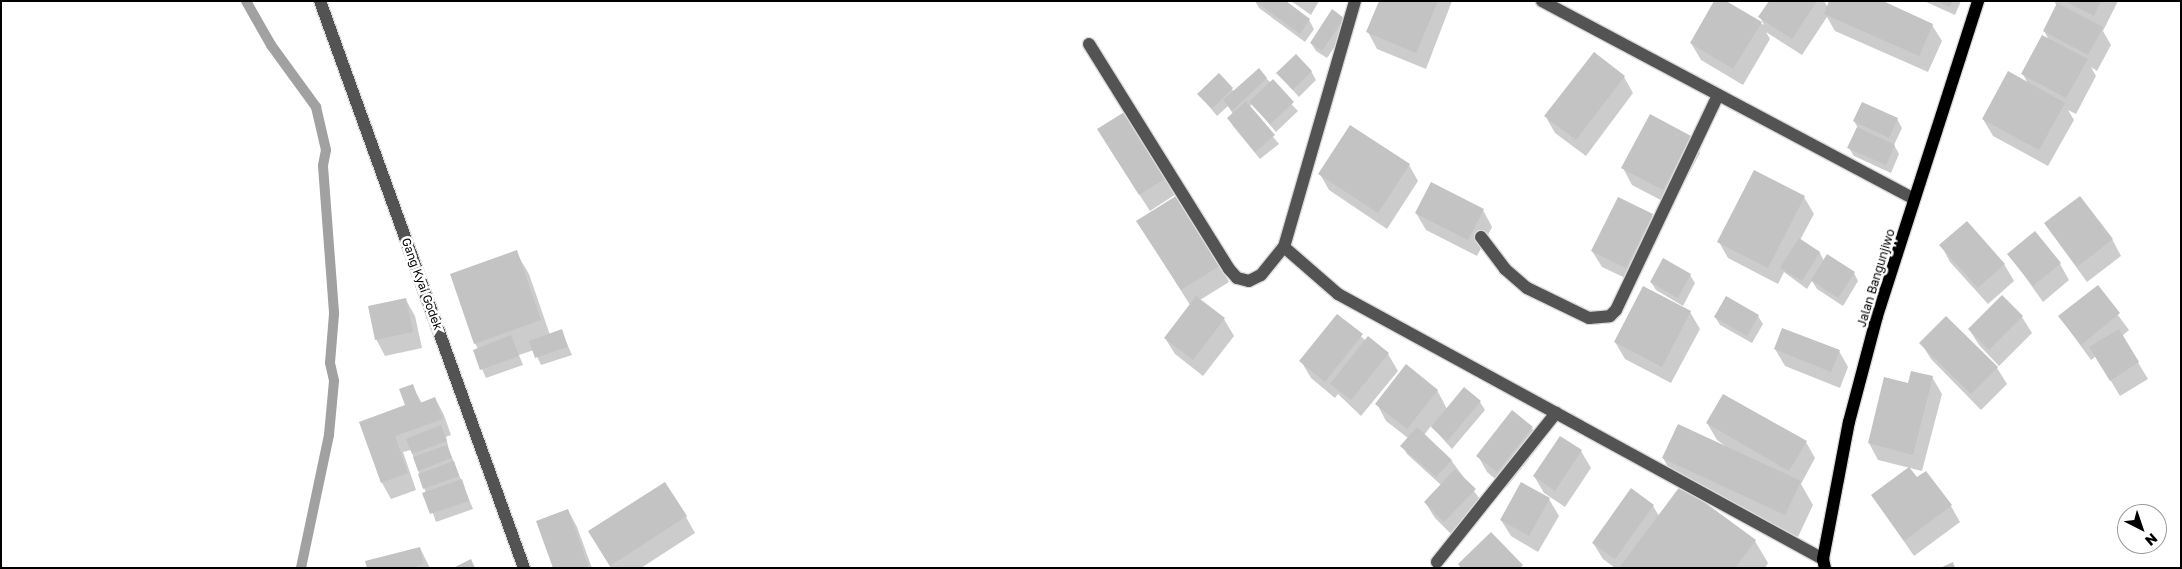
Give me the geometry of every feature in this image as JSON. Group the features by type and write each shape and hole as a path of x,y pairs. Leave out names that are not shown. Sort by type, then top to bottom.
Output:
{"main road":[{"name":"Jalan Bangunjiwo","path":"1824,563 1849,422 1914,199 1978,1"}],"street":[{"name":"Gang Kyai Godek","path":"320,1 524,568"},
{"path":"1089,44 1237,278 1249,281 1261,275 1284,247 1355,1"},
{"path":"1542,1 1914,199"},
{"path":"1481,237 1505,269 1527,288 1589,318 1610,316 1616,310 1718,95"},
{"path":"1284,247 1338,294 1824,563"},
{"path":"1437,562 1556,413"}],"building":[{"path":"1255,1 1286,1 1310,19 1300,34"},
{"path":"1379,1 1438,1 1416,53 1366,32"},
{"path":"1714,1 1726,1 1762,22 1733,69 1690,43"},
{"path":"1769,1 1817,1 1792,39 1758,17"},
{"path":"1829,1 1883,1 1933,24 1919,56 1824,14"},
{"path":"1935,1 1953,1 1950,7"},
{"path":"2065,1 2101,1 2094,16"},
{"path":"2057,3 2103,27 2088,55 2043,31"},
{"path":"1332,9 1344,18 1322,51 1310,43"},
{"path":"2042,35 2088,59 2066,98 2021,74"},
{"path":"1594,52 1625,76 1576,140 1544,116"},
{"path":"1296,54 1312,71 1293,90 1276,73"},
{"path":"1259,68 1267,78 1232,111 1223,100"},
{"path":"2008,71 2065,103 2039,150 1982,119"},
{"path":"1219,73 1233,88 1212,109 1197,94"},
{"path":"1273,79 1294,102 1270,124 1249,102"},
{"path":"1246,101 1275,135 1255,152 1227,118"},
{"path":"1862,102 1898,118 1889,138 1853,121"},
{"path":"1126,111 1168,177 1139,195 1097,129"},
{"path":"1650,114 1691,136 1663,190 1621,168"},
{"path":"1350,125 1410,164 1378,213 1318,174"},
{"path":"1857,127 1895,145 1886,165 1847,148"},
{"path":"1754,170 1805,196 1768,268 1717,242"},
{"path":"1431,182 1484,209 1468,240 1415,213"},
{"path":"1176,196 1221,265 1181,290 1136,221"},
{"path":"2080,196 2113,239 2077,267 2044,223"},
{"path":"1618,197 1653,214 1626,268 1591,251"},
{"path":"1967,221 2005,264 1978,288 1939,245"},
{"path":"2035,231 2061,263 2033,286 2007,254"},
{"path":"1799,238 1820,252 1802,281 1780,268"},
{"path":"517,250 541,320 474,344 450,274"},
{"path":"1827,254 1855,272 1838,298 1811,280"},
{"path":"1663,258 1691,274 1678,298 1650,282"},
{"path":"2098,285 2120,313 2081,345 2058,316"},
{"path":"1643,286 1691,311 1662,367 1614,342"},
{"path":"2002,295 2023,316 1989,350 1968,329"},
{"path":"1196,296 1225,318 1193,360 1164,338"},
{"path":"1726,296 1759,315 1747,336 1714,317"},
{"path":"406,298 413,332 375,340 368,306"},
{"path":"1337,314 1363,334 1325,382 1299,361"},
{"path":"1946,316 1998,367 1971,394 1919,343"},
{"path":"1782,328 1840,350 1831,372 1774,349"},
{"path":"562,329 568,347 535,358 529,341"},
{"path":"2119,329 2139,362 2110,381 2089,347"},
{"path":"511,335 519,356 480,370 473,350"},
{"path":"1368,336 1389,353 1351,400 1330,384"},
{"path":"1406,364 1438,390 1407,429 1375,404"},
{"path":"1911,371 1933,376 1913,455 1868,443 1884,377 1908,383"},
{"path":"413,384 420,403 435,397 443,419 395,436 408,473 381,483 359,422 405,405 399,389"},
{"path":"1464,387 1481,401 1447,441 1431,427"},
{"path":"1723,394 1807,441 1789,471 1706,423"},
{"path":"1512,410 1533,427 1497,472 1476,456"},
{"path":"1678,424 1801,481 1785,515 1662,458"},
{"path":"441,425 447,441 412,454 406,439"},
{"path":"1417,427 1452,460 1436,477 1400,446"},
{"path":"1560,436 1582,450 1555,491 1533,476"},
{"path":"447,445 452,458 418,471 413,457"},
{"path":"454,461 459,476 423,489 418,474"},
{"path":"1909,467 1917,477 1926,471 1952,505 1904,541 1871,495"},
{"path":"1455,469 1476,489 1444,522 1424,502"},
{"path":"462,479 469,501 430,514 422,493"},
{"path":"665,482 687,516 610,566 588,531"},
{"path":"1521,482 1550,498 1529,536 1500,520"},
{"path":"1681,485 1756,540 1735,568 1619,568"},
{"path":"1631,488 1654,505 1615,559 1592,543"},
{"path":"568,509 589,568 553,568 536,521"},
{"path":"1491,532 1523,565 1520,568 1461,568 1458,564"},
{"path":"420,547 424,564 411,568 367,568 365,561"},
{"path":"471,559 475,568 453,568"},
{"path":"1953,562 1955,568 1940,568"}],"waterway":[{"path":"246,1 271,45 316,107 326,150 323,166 334,314 330,363 334,381 329,435 301,568"}]}
